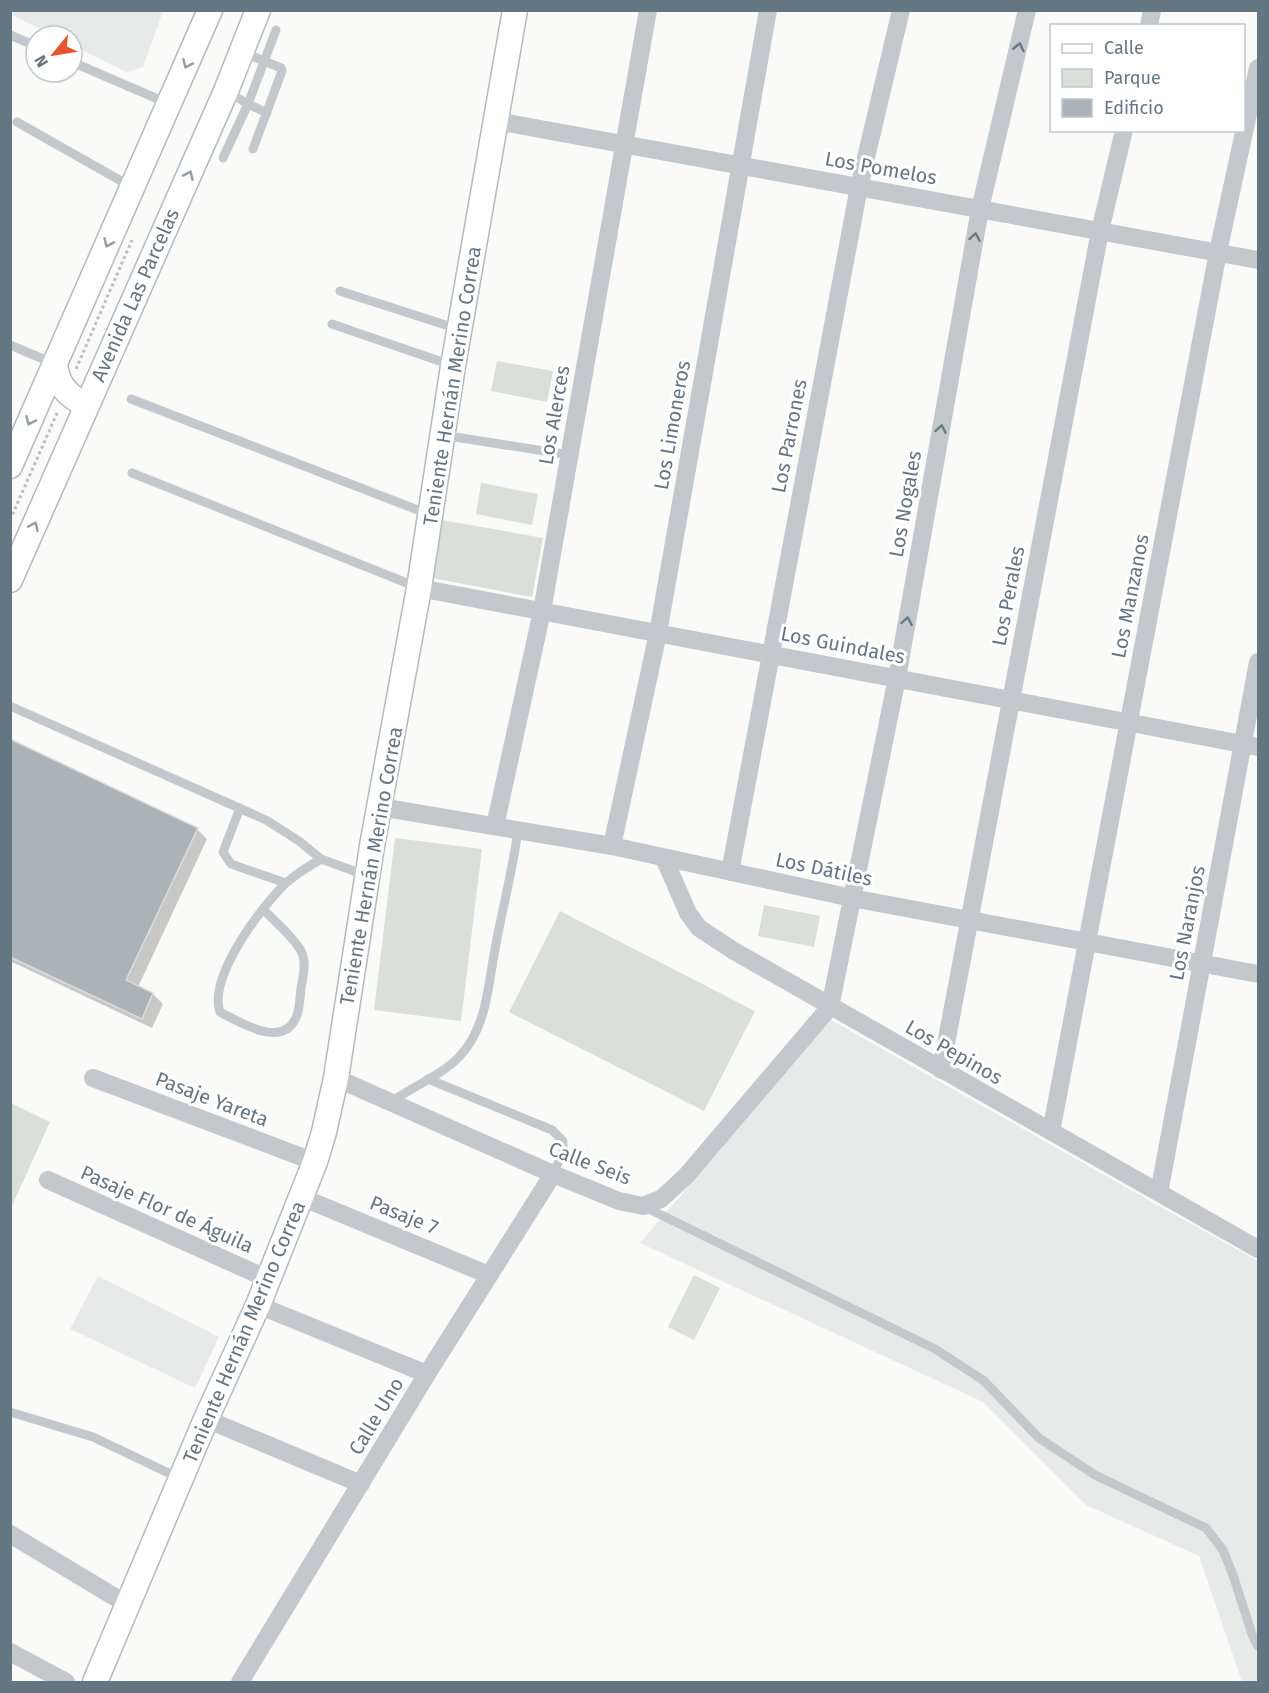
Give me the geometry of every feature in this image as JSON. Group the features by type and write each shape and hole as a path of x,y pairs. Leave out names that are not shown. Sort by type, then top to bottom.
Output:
{"street":[{"path":"10,466 210,10"},
{"name":"Avenida Las Parcelas","path":"10,580 226,91 258,10"},
{"name":"Teniente Hernán Merino Correa","path":"95,1683 181,1479 258,1305 315,1162 324,1132 336,1078 514,10"},
{"name":"Los Alerces","path":"495,826 542,611 648,10"},
{"name":"Los Limoneros","path":"612,846 658,633 768,10"},
{"name":"Los Parrones","path":"730,872 859,187 901,10"},
{"name":"Los Nogales","path":"830,1007 897,678 980,209 1028,10"},
{"name":"Los Manzanos","path":"1245,128 1258,68"},
{"name":"Los Pomelos","path":"496,121 1258,260"},
{"name":"Los Perales","path":"941,1070 1100,231 1124,132"},
{"name":"Los Manzanos","path":"1051,1132 1218,252 1244,132"},
{"path":"55,364 57,378 66,392 87,405"},
{"name":"Los Guindales","path":"418,588 1251,746"},
{"name":"Los Naranjos","path":"1159,1193 1202,963 1251,746 1258,662"},
{"name":"Los Dátiles","path":"380,807 612,846 852,898 1258,974"},
{"name":"Los Pepinos","path":"664,858 688,913 699,928 830,1007 1258,1249"},
{"name":"Calle Seis","path":"336,1078 553,1174 620,1201 643,1206 661,1199 686,1176 830,1007"},
{"name":"Pasaje Yareta","path":"93,1078 315,1162"},
{"name":"Calle Uno","path":"240,1683 553,1174"},
{"name":"Pasaje Flor de Águila","path":"48,1180 267,1279"},
{"name":"Pasaje 7","path":"301,1197 489,1275"},
{"path":"258,1305 428,1374"},
{"path":"207,1419 361,1484"},
{"path":"10,1534 128,1605"},
{"path":"10,1652 66,1683"}],"lane":[{"path":"224,158 248,104 276,30"},
{"path":"10,35 24,41"},
{"path":"242,52 281,68 282,71 253,149"},
{"path":"84,67 169,104"},
{"path":"226,91 267,113"},
{"path":"17,122 132,188"},
{"path":"340,291 460,330"},
{"path":"332,324 453,366"},
{"path":"10,345 55,364"},
{"path":"131,399 430,514"},
{"path":"442,435 570,455"},
{"path":"132,473 418,588"},
{"path":"10,706 266,820 299,841 321,859 368,876"},
{"path":"240,808 223,852 226,859 231,864 286,883"},
{"path":"391,1102 408,1089 442,1072 461,1056 476,1033 481,1020 514,864 518,830"},
{"path":"264,910 303,953 304,964 297,1017 287,1028 274,1033 261,1032 220,1012 216,1001 221,978 236,947 264,910 286,883 321,859"},
{"path":"428,1079 552,1130 563,1141 563,1152 553,1174"},
{"path":"643,1206 935,1349 983,1380 1040,1438 1049,1444 1095,1474 1206,1528 1223,1550 1258,1646"},
{"path":"10,1412 93,1437 181,1479"}],"path":[{"path":"10,520 133,239"}],"shaded area":[{"path":"13,10 163,11 143,67 127,72 84,51 84,24 30,24 12,15"},
{"path":"831,1020 1258,1261 1258,1682 1242,1682 1199,1556 1086,1505 983,1402 640,1243"},
{"path":"98,1276 219,1337 195,1388 70,1329"}],"green space":[{"path":"497,361 553,371 547,402 491,391"},
{"path":"481,483 538,494 532,525 476,514"},
{"path":"442,520 543,538 532,597 432,578"},
{"path":"395,838 482,849 461,1021 374,1010"},
{"path":"764,905 820,916 814,947 758,936"},
{"path":"560,911 755,1011 704,1111 509,1012"},
{"path":"11,1103 50,1122 11,1208"},
{"path":"694,1275 720,1288 694,1340 668,1327"}],"building":[{"path":"10,739 198,828 126,980 153,993 142,1019 10,957"}]}
